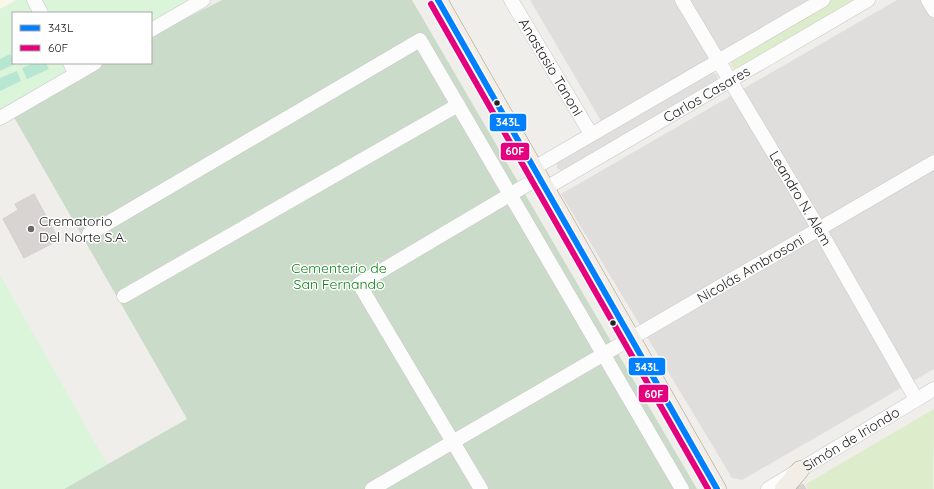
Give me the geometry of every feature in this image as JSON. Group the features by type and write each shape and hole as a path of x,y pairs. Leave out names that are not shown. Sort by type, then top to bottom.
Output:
{"main road":[{"path":"438,0 717,489"},
{"path":"784,489 800,470"}],"street":[{"path":"34,0 40,12"},
{"path":"152,29 203,0"},
{"name":"Anastasio Tanoni","path":"511,0 591,134"},
{"name":"Leandro N. Alem","path":"682,0 818,229 916,400"},
{"name":"Carlos Casares","path":"540,178 591,134 823,0"},
{"name":"Carlos Casares","path":"540,178 729,80 868,0"},
{"path":"928,0 934,10"},
{"path":"89,234 420,40 682,489"},
{"path":"0,118 73,68 91,64"},
{"path":"124,296 458,105"},
{"name":"Nicolás Ambrosoni","path":"372,489 934,162"},
{"path":"481,489 359,284 540,178"},
{"name":"Simón de Iriondo","path":"768,489 934,389"}],"shaded area":[{"path":"0,0 14,0 15,1 0,9"},
{"path":"530,0 808,0 601,121"},
{"path":"897,0 934,0 934,369 742,480 732,478 561,194"},
{"path":"712,71 718,76 717,81 562,171 557,168 557,161"}],"green space":[{"path":"17,0 203,0 152,29 152,12 12,12 12,64 93,64 0,118 0,9"},
{"name":"Cementerio de San Fernando","path":"222,0 412,0 697,489 64,489 187,419 11,112 96,64 152,64 152,35"},
{"path":"832,0 860,0 736,70 732,67 731,62 733,58"},
{"path":"10,54 12,64 15,64 0,71 0,59"},
{"path":"32,64 46,64 49,69 27,79 22,68"},
{"path":"17,71 21,81 0,91 0,78"},
{"path":"0,275 107,464 64,489 0,489"},
{"path":"934,409 933,489 808,489 806,484"}],"building":[{"name":"Crematorio Del Norte S.A.","path":"34,194 59,240 24,258 3,219 18,210 15,204"},
{"path":"803,484 806,489 794,489"}],"transit line":[{"name":"343L","path":"438,0 717,489"},
{"name":"60F","path":"431,4 708,489"}],"place":[{"name":"Crematorio Del Norte S.A.","path":"31,229"}]}
